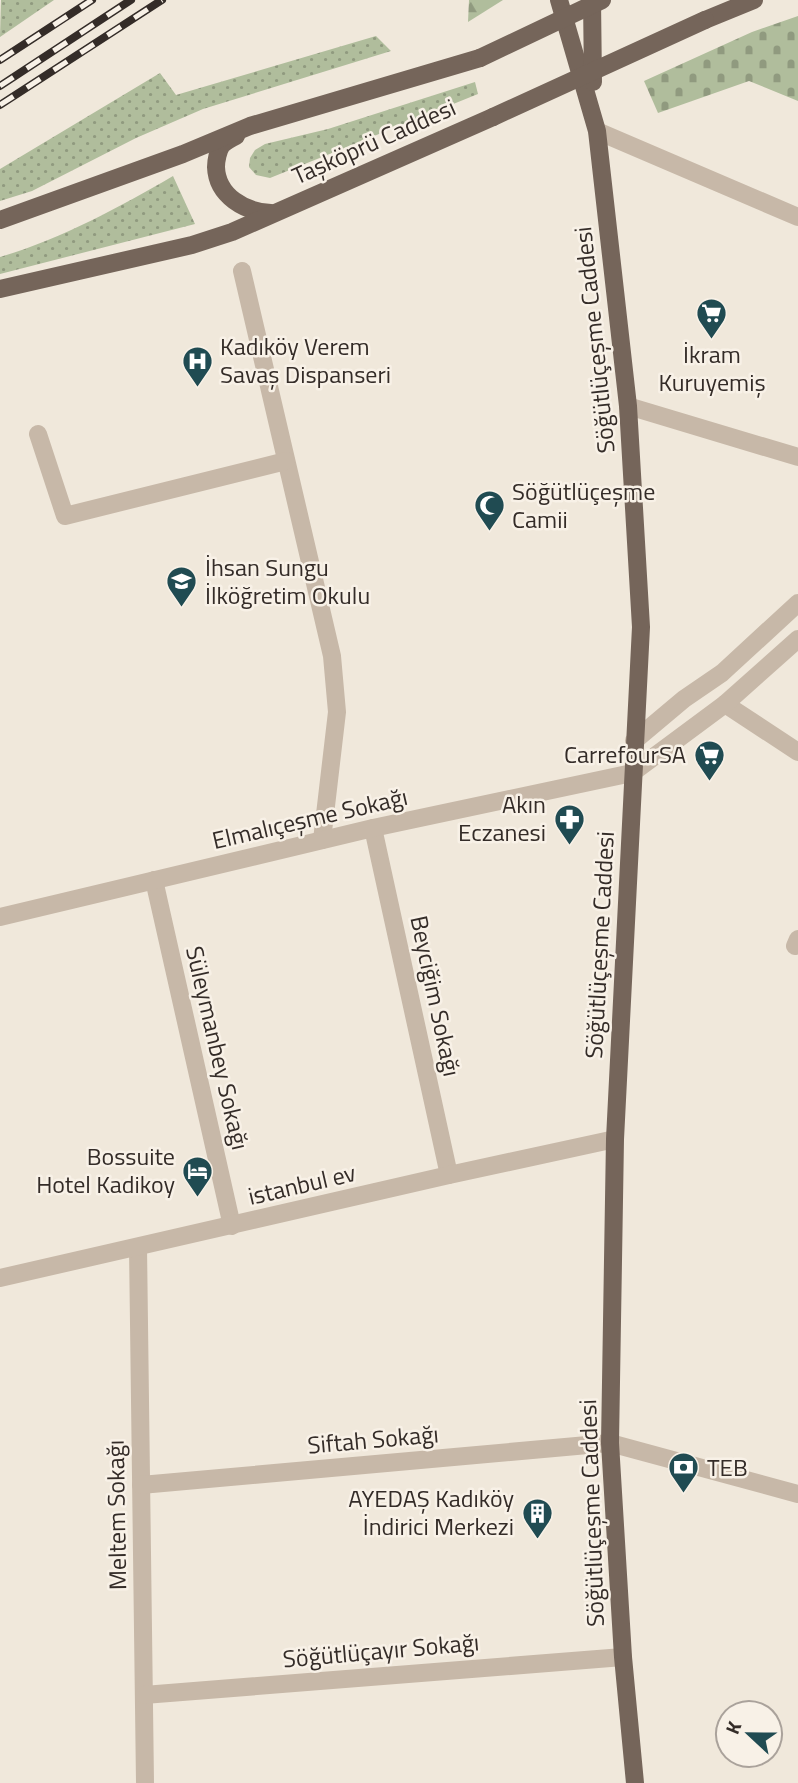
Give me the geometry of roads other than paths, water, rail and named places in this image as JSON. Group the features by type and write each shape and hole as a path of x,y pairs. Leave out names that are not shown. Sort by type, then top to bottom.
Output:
{"main road":[{"name":"Söğütlüçeşme Caddesi","path":"559,0 597,131 628,406 641,627 615,1139 610,1443 623,1657 635,1783"},
{"path":"591,110 594,53 592,0"},
{"name":"Taşköprü Caddesi","path":"0,220 183,154 250,126 480,58 602,0"},
{"name":"Taşköprü Caddesi","path":"0,289 192,244 232,232 754,0"},
{"path":"250,126 222,145 216,161 216,172 223,189 234,200 257,212 271,214"}],"street":[{"path":"597,131 798,217"},
{"path":"242,271 332,656 337,712 322,841"},
{"path":"628,406 798,457"},
{"path":"38,434 65,516 286,461"},
{"path":"634,741 684,699 722,673 798,603"},
{"path":"632,773 725,704 798,639"},
{"path":"725,704 798,752"},
{"name":"Elmalıçeşme Sokağı","path":"0,917 373,828 632,773"},
{"name":"Beyciğim Sokağı","path":"373,828 449,1175"},
{"name":"Süleymanbey Sokağı","path":"153,880 232,1226"},
{"name":"istanbul ev","path":"0,1278 615,1139"},
{"name":"Meltem Sokağı","path":"138,1247 145,1783"},
{"path":"610,1443 798,1494"},
{"name":"Siftah Sokağı","path":"141,1485 610,1443"},
{"name":"Söğütlüçayır Sokağı","path":"144,1695 623,1657"}],"railway":[{"path":"0,60 92,0"},
{"path":"0,86 131,0"},
{"path":"0,105 162,0"}],"place":[{"name":"İkram Kuruyemiş","path":"712,340"},
{"name":"Kadıköy Verem Savaş Dispanseri","path":"197,388"},
{"name":"Söğütlüçeşme Camii","path":"489,533"},
{"name":"İhsan Sungu İlköğretim Okulu","path":"182,609"},
{"name":"CarrefourSA","path":"709,782"},
{"name":"Akın Eczanesi","path":"569,846"},
{"name":"Bossuite Hotel Kadikoy","path":"198,1198"},
{"name":"TEB","path":"684,1495"},
{"name":"AYEDAŞ Kadıköy İndirici Merkezi","path":"537,1540"}]}
